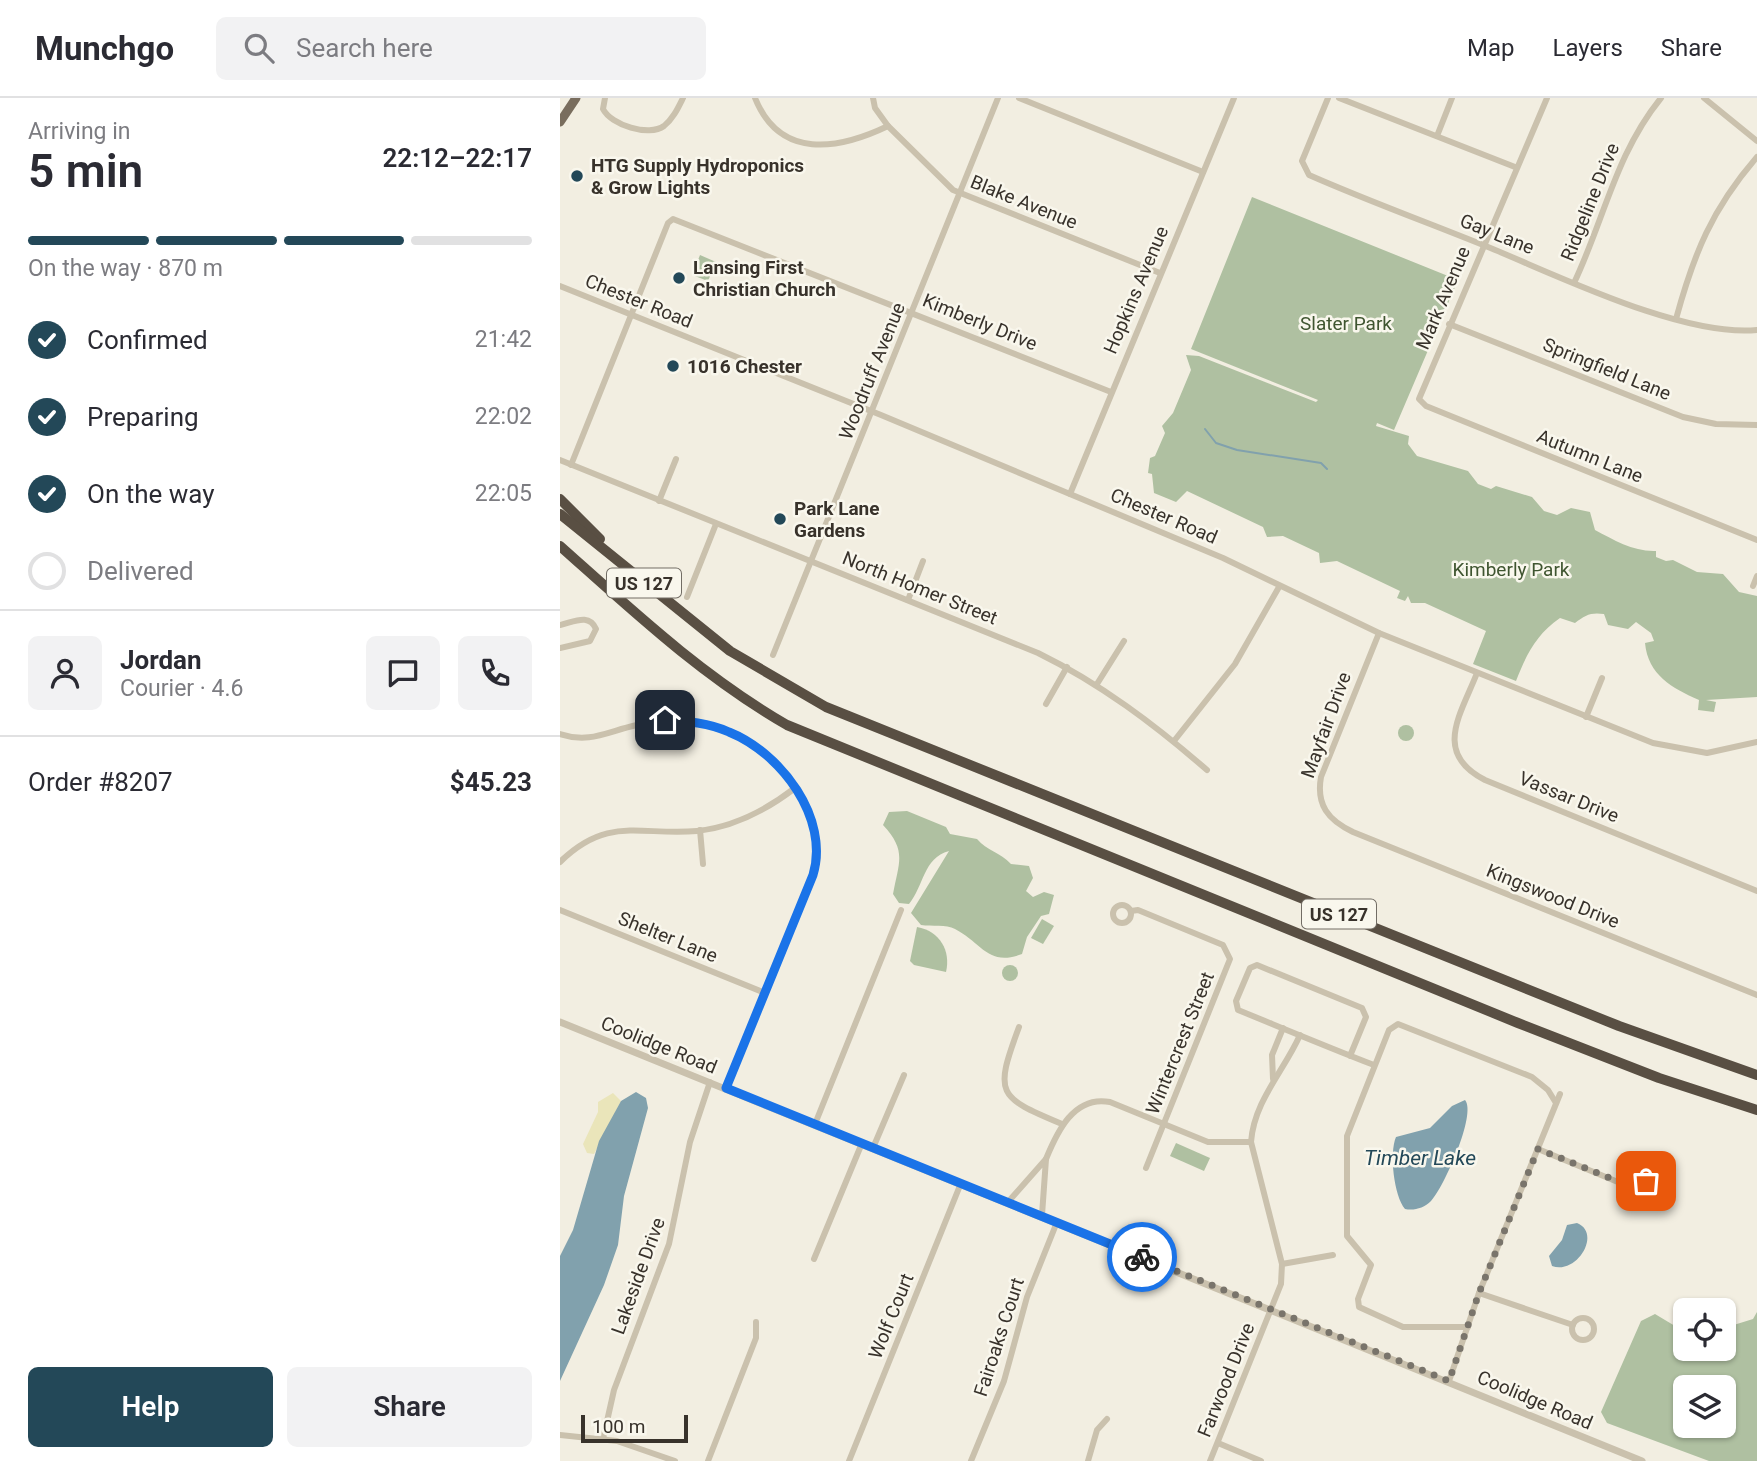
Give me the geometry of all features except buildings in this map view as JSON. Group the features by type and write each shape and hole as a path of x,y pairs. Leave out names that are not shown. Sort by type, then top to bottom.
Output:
{"highway":[{"path":"560,499 606,545 730,651"},
{"name":"US 127","path":"560,514 730,651 794,691 880,730 1619,1026 1757,1075"},
{"name":"US 127","path":"560,546 634,612 730,691 787,725 1595,1054 1757,1110"},
{"path":"560,555 634,612"}],"main road":[{"path":"560,122 576,98"}],"street":[{"path":"605,98 603,109 608,117 626,125 652,130 660,128 670,119 683,98"},
{"path":"755,98 766,118 779,131 808,145 826,146 887,126"},
{"name":"Blake Avenue","path":"873,98 880,117 887,126 960,193 1160,273"},
{"name":"Woodruff Avenue","path":"773,655 998,98"},
{"path":"1019,98 1203,172"},
{"name":"Hopkins Avenue","path":"1070,494 1234,98"},
{"name":"Gay Lane","path":"1328,98 1302,161 1309,175 1574,284 1676,319 1713,328 1757,330"},
{"path":"1339,98 1515,167"},
{"path":"1437,136 1452,98"},
{"name":"Mark Avenue","path":"1419,395 1546,98"},
{"name":"Ridgeline Drive","path":"1574,284 1621,161 1636,132 1661,98"},
{"path":"1704,98 1757,141"},
{"path":"560,104 570,108"},
{"path":"1676,319 1704,233 1725,196 1757,157"},
{"name":"Kimberly Drive","path":"631,315 668,223 673,219 681,219 1111,392"},
{"name":"Chester Road","path":"560,286 1070,494 1223,558 1379,633 1653,743 1688,752 1725,751 1757,742"},
{"path":"571,465 631,315"},
{"name":"Springfield Lane","path":"1449,324 1683,417 1716,424 1757,425"},
{"name":"Autumn Lane","path":"1419,395 1426,406 1757,540"},
{"path":"659,501 676,459"},
{"name":"North Homer Street","path":"560,460 1067,667 1097,684 1174,741 1207,770"},
{"path":"687,597 716,523"},
{"path":"908,600 923,561"},
{"path":"1753,586 1757,576"},
{"path":"1174,741 1236,664 1279,587"},
{"path":"560,625 587,619 595,625 596,632 590,641 560,648"},
{"name":"Mayfair Drive","path":"1338,825 1323,809 1319,790 1321,777 1379,633"},
{"path":"1097,684 1124,640"},
{"path":"1046,704 1067,667"},
{"name":"Vassar Drive","path":"1477,673 1454,737 1458,758 1466,769 1485,780 1757,891"},
{"path":"1587,717 1602,678"},
{"path":"560,733 577,739 592,739 628,727 665,720 712,726 741,737 762,752 795,788 814,828 818,853 809,887 726,1088"},
{"path":"560,862 579,845 610,831 639,828 700,830 750,817 795,788"},
{"name":"Kingswood Drive","path":"1338,825 1757,995"},
{"path":"700,830 703,864"},
{"name":"Shelter Lane","path":"560,910 765,993"},
{"path":"815,1124 901,910"},
{"name":"Wintercrest Street","path":"1131,911 1138,910 1223,945 1229,953 1228,968 1198,1034 1191,1060 1146,1168"},
{"path":"1350,1056 1366,1017 1362,1008 1257,965 1250,968 1236,1001 1237,1008 1350,1056 1374,1065"},
{"name":"Coolidge Road","path":"560,1022 1042,1215 1642,1461"},
{"path":"1468,1327 1403,1327 1359,1307 1358,1299 1371,1265 1347,1236 1348,1129 1389,1030 1401,1024 1532,1077 1548,1090 1556,1103"},
{"path":"1019,1027 1005,1064 1005,1089 1014,1102 1062,1124"},
{"path":"1273,1079 1271,1061 1283,1028"},
{"path":"1300,1035 1285,1067 1273,1079 1254,1123 1251,1142 1282,1264 1333,1255"},
{"path":"1271,1061 1277,1068 1285,1067"},
{"path":"873,1147 904,1075"},
{"name":"Lakeside Drive","path":"603,1439 614,1390 669,1244 690,1142 710,1082"},
{"path":"1449,1381 1479,1293 1560,1094"},
{"path":"1008,1202 1046,1158 1062,1124 1081,1108 1102,1101 1208,1142 1251,1142"},
{"path":"814,1259 862,1143"},
{"path":"1538,1149 1630,1186"},
{"path":"1042,1215 1046,1158"},
{"name":"Wolf Court","path":"849,1461 961,1183"},
{"name":"Fairoaks Court","path":"971,1461 1004,1381 1027,1297 1057,1222"},
{"name":"Farwood Drive","path":"1210,1461 1282,1284 1282,1264"},
{"path":"1479,1293 1573,1325"},
{"path":"708,1461 756,1338 756,1322"},
{"path":"1088,1461 1097,1430 1107,1419"},
{"path":"560,1435 631,1444 675,1461"},
{"path":"1218,1443 1261,1461"}],"green space":[{"name":"Kimberly Park","path":"1252,197 1458,280 1394,430 1377,423 1376,426 1409,436 1408,444 1417,456 1468,471 1478,484 1491,489 1496,486 1532,497 1544,511 1557,515 1571,508 1590,512 1595,530 1609,538 1632,547 1656,551 1656,557 1666,561 1673,560 1697,572 1723,574 1739,592 1757,596 1757,697 1706,700 1716,702 1714,712 1698,710 1699,700 1663,679 1651,664 1645,643 1654,641 1651,633 1636,622 1628,629 1608,625 1604,614 1599,613 1588,615 1575,623 1560,618 1552,624 1533,645 1516,681 1473,664 1486,631 1425,603 1411,603 1408,596 1405,601 1397,598 1400,591 1337,561 1320,563 1319,553 1283,536 1267,537 1263,527 1187,491 1176,502 1154,493 1152,474 1148,473 1150,458 1155,456 1165,433 1162,426 1173,413 1191,370 1186,355 1199,356 1316,402 1318,400 1191,349"},
{"path":"700,255 716,262 708,281 692,275"},
{"path":"1406,725 1412,727 1412,739 1406,741 1400,739 1398,733 1400,727"},
{"path":"907,811 946,827 950,834 977,839 1011,864 1029,866 1033,878 1026,891 1033,897 1044,892 1054,895 1049,914 1041,916 1027,937 1022,954 1001,958 986,952 951,927 921,925 911,913 949,851 940,855 929,866 909,904 899,903 893,894 899,865 898,850 896,842 883,825 889,812"},
{"path":"1042,919 1054,926 1043,944 1031,938"},
{"path":"917,927 932,933 942,943 947,957 946,972 914,965 910,961"},
{"path":"1007,965 1013,965 1018,973 1016,979 1007,981 1002,976 1002,970"},
{"path":"1176,1143 1210,1158 1204,1171 1170,1156"},
{"path":"1757,1312 1757,1461 1709,1461 1607,1423 1601,1412 1641,1321 1655,1314 1673,1325 1673,1361 1736,1361 1736,1324 1753,1319"}],"sand":[{"path":"613,1093 621,1101 594,1154 587,1153 583,1144 598,1112 598,1102"}],"water":[{"path":"636,1092 646,1098 648,1108 624,1196 618,1245 604,1285 560,1381 560,1256 573,1230 599,1141 621,1101"},
{"name":"Timber Lake","path":"1465,1100 1467,1108 1463,1135 1443,1182 1431,1201 1422,1207 1405,1209 1398,1195 1394,1174 1393,1153 1396,1137 1430,1128 1452,1106"},
{"path":"1577,1223 1584,1228 1587,1235 1583,1252 1570,1264 1552,1266 1549,1256 1562,1240 1567,1225"}],"waterway":[{"path":"1205,429 1216,443 1237,450 1321,463 1327,469"}],"way so far":[{"path":"1142,1257 1449,1381 1479,1293 1538,1149 1630,1186 1638,1180 1646,1181"}],"place":[{"name":"HTG Supply Hydroponics & Grow Lights","path":"577,176"},
{"name":"Lansing First Christian Church","path":"679,278"},
{"name":"1016 Chester","path":"673,366"},
{"name":"Park Lane Gardens","path":"780,519"}],"route":[{"path":"665,720 712,726 741,737 762,752 784,773 800,797 817,836 817,863 813,875 726,1088 1142,1257"}],"park label":[{"name":"Slater Park","path":"1346,323"}]}
